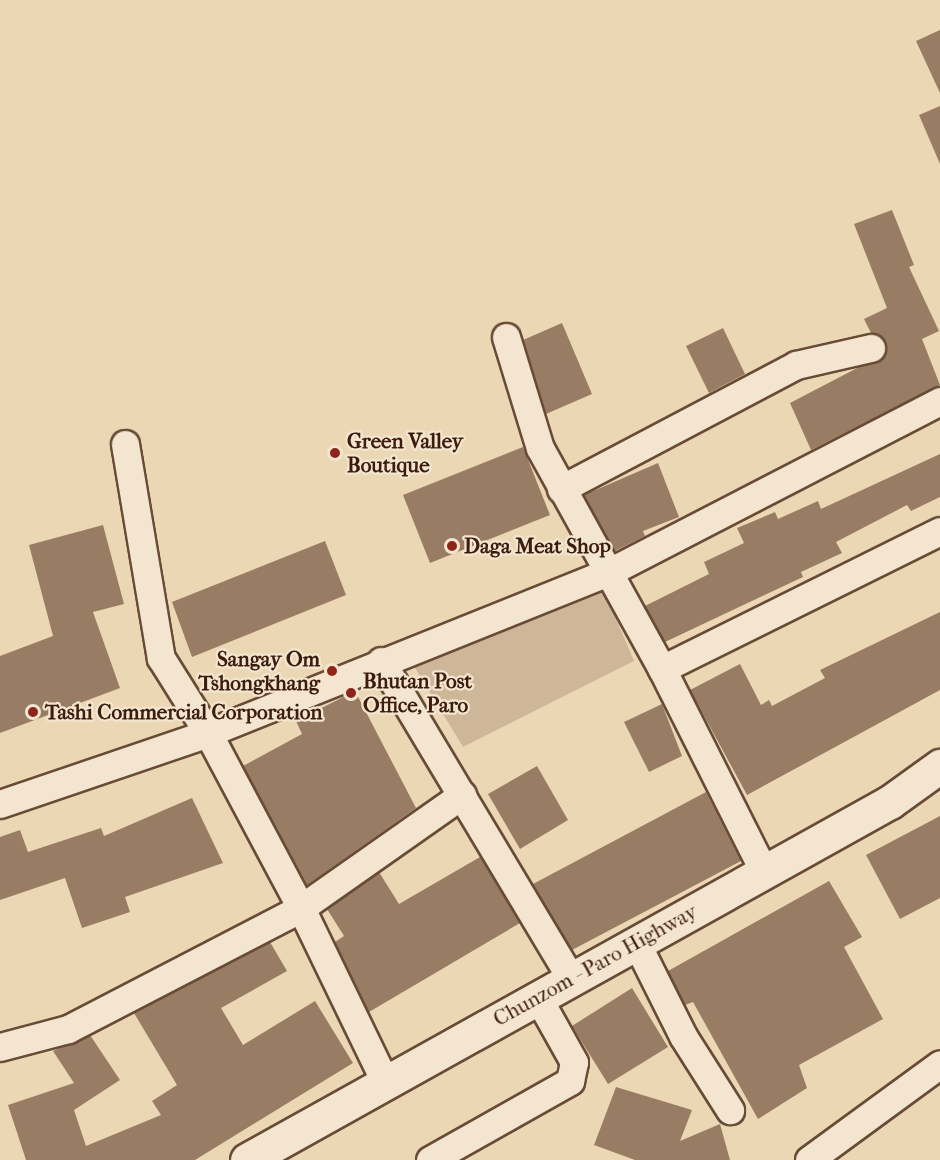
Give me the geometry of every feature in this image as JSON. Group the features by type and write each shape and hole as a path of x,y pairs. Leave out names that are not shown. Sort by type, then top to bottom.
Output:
{"street":[{"path":"506,337 540,448 662,669 764,872"},
{"path":"561,489 796,365 872,348"},
{"path":"0,804 208,733 381,661 607,573 940,400"},
{"path":"124,444 161,658 208,733 301,908 386,1084"},
{"path":"662,669 940,531"},
{"path":"381,661 570,977"},
{"name":"Chunzom - Paro Highway","path":"247,1160 386,1084 570,977 890,802 940,766"},
{"path":"0,1047 68,1029 301,908 462,795"},
{"path":"636,942 683,1036 730,1110"},
{"path":"429,1160 570,1080 574,1062 537,996"},
{"path":"809,1160 940,1064"}],"shaded area":[{"path":"602,586 634,661 463,747 412,663"}],"building":[{"path":"940,30 940,93 916,41"},
{"path":"940,106 940,164 919,115"},
{"path":"892,210 914,265 909,267 939,331 922,339 940,385 811,450 790,403 886,353 883,338 871,333 864,319 887,308 854,224"},
{"path":"562,323 592,394 546,414 523,340"},
{"path":"723,328 745,374 709,393 686,346"},
{"path":"523,447 550,515 430,563 403,495"},
{"path":"940,454 940,497 911,511 907,505 836,542 842,553 801,572 803,577 665,642 645,606 709,574 704,562 744,543 737,528 775,512 778,519 818,501 821,509"},
{"path":"658,463 679,517 643,531 645,536 615,551 584,495"},
{"path":"103,525 124,604 93,612 120,688 0,733 0,656 53,636 29,545"},
{"path":"325,541 346,595 192,657 172,602"},
{"path":"940,612 940,690 747,795 690,690 740,664 761,705 769,700 772,706 825,678 820,670"},
{"path":"355,691 416,808 307,885 243,766 302,734 296,721"},
{"path":"662,704 682,756 649,772 624,722"},
{"path":"537,766 568,820 520,849 488,794"},
{"path":"706,792 741,861 572,950 533,884"},
{"path":"192,798 223,863 125,897 130,912 82,928 65,878 0,900 0,837 20,830 28,852 101,828 104,836"},
{"path":"940,816 940,898 900,919 866,855"},
{"path":"480,857 520,923 369,1012 335,942 344,936 327,909 379,872 399,904"},
{"path":"829,881 862,937 844,947 883,1019 799,1065 807,1088 758,1119 693,1002 685,1005 668,971"},
{"path":"270,942 287,971 221,1008 243,1045 315,1001 353,1063 195,1160 26,1160 8,1105 74,1083 53,1051 90,1035 120,1080 74,1110 86,1146 161,1115 152,1101 177,1085 134,1013"},
{"path":"632,988 668,1047 608,1084 572,1026"},
{"path":"616,1087 692,1110 680,1141 720,1124 730,1160 635,1160 594,1145"}],"place":[{"name":"Green Valley Boutique","path":"335,453"},
{"name":"Daga Meat Shop","path":"452,546"},
{"name":"Sangay Om Tshongkhang","path":"332,671"},
{"name":"Bhutan Post Office, Paro","path":"351,693"},
{"name":"Tashi Commercial Corporation","path":"33,712"}]}
